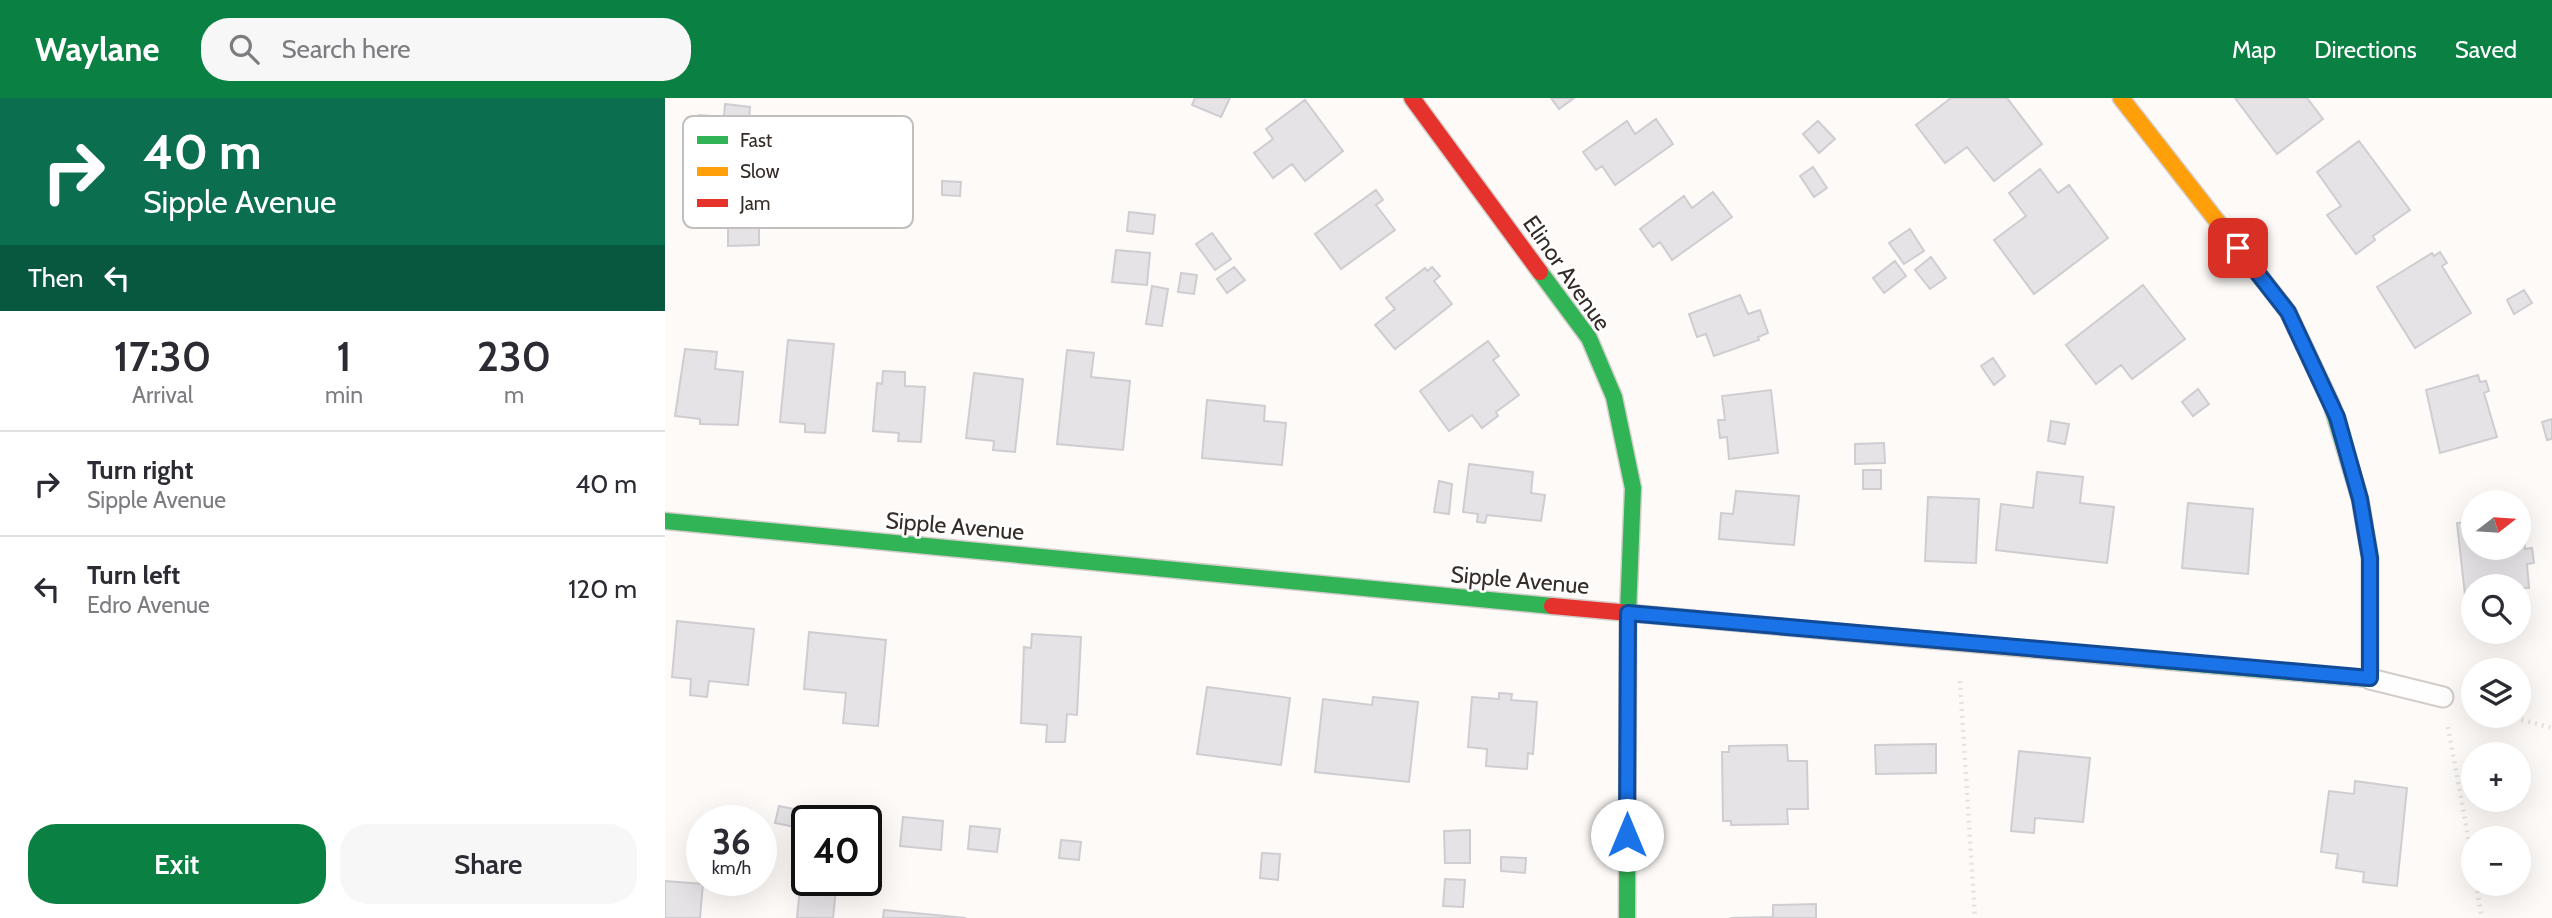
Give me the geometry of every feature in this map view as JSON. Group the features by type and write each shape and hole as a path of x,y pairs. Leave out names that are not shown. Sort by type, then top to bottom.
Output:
{"street":[{"name":"Elinor Avenue","path":"1412,98 1589,338 1609,386 1633,488 1628,613 1627,918"},
{"path":"2121,98 2288,312 2337,417 2360,499 2368,546 2370,678"},
{"name":"Sipple Avenue","path":"665,521 1628,613 2370,678"}],"lane":[{"path":"2370,678 2442,697"}],"path":[{"path":"1957,640 1975,918"},
{"path":"2442,697 2466,826"},
{"path":"2531,722 2552,728"},
{"path":"2478,896 2482,918"}],"building":[{"path":"1195,98 1230,98 1221,117 1192,105"},
{"path":"1551,98 1574,98 1559,109"},
{"path":"1951,98 2007,98 2042,144 1994,181 1967,147 1945,163 1916,125"},
{"path":"2235,98 2307,98 2323,119 2277,154"},
{"path":"1305,100 1343,151 1305,181 1292,164 1273,178 1254,153 1273,139 1266,129"},
{"path":"725,104 750,107 749,116 724,116"},
{"path":"1656,119 1673,144 1615,185 1602,166 1596,170 1583,152 1627,121 1635,134"},
{"path":"1818,121 1835,139 1819,153 1803,134"},
{"path":"2359,141 2410,210 2373,236 2375,240 2356,254 2327,215 2341,206 2317,172"},
{"path":"1813,167 1827,188 1814,197 1800,176"},
{"path":"2040,169 2058,193 2069,185 2108,238 2034,294 1994,240 2026,216 2009,193"},
{"path":"942,181 961,182 960,196 942,195"},
{"path":"1376,190 1383,200 1376,205 1395,230 1341,269 1315,234"},
{"path":"1713,192 1732,217 1672,260 1660,242 1653,247 1640,229 1684,196 1692,208"},
{"path":"1129,212 1155,215 1153,234 1127,231"},
{"path":"728,228 759,228 759,245 728,246"},
{"path":"1910,229 1924,251 1904,264 1889,243"},
{"path":"1212,233 1231,259 1215,270 1196,244"},
{"path":"1116,250 1150,253 1147,285 1112,282"},
{"path":"2440,252 2447,263 2442,266 2471,313 2415,348 2377,287 2432,253 2434,256"},
{"path":"1931,257 1946,278 1930,289 1915,270"},
{"path":"1895,261 1906,276 1884,293 1873,278"},
{"path":"1234,267 1245,280 1227,293 1217,279"},
{"path":"1432,267 1440,276 1434,281 1452,304 1395,349 1375,325 1395,309 1386,298 1425,268 1427,271"},
{"path":"1181,273 1197,275 1194,294 1178,292"},
{"path":"2143,285 2185,339 2132,379 2121,365 2096,384 2066,345"},
{"path":"1152,286 1168,289 1162,326 1146,324"},
{"path":"2524,290 2532,303 2514,314 2507,300"},
{"path":"1740,295 1748,314 1760,310 1768,333 1758,337 1759,340 1714,356 1706,334 1697,337 1689,314"},
{"path":"788,340 834,344 825,433 805,432 805,424 780,422"},
{"path":"1488,341 1499,356 1493,360 1519,395 1496,412 1498,416 1482,428 1472,415 1449,431 1420,391"},
{"path":"685,349 717,352 715,369 743,372 738,425 700,424 700,419 675,416"},
{"path":"1067,350 1094,353 1091,377 1130,381 1123,450 1057,444"},
{"path":"1993,358 2005,376 1994,385 1981,366"},
{"path":"883,371 905,372 905,386 925,387 921,442 898,441 899,433 873,431 877,383 882,384"},
{"path":"974,373 1023,379 1015,452 993,450 994,441 966,438"},
{"path":"2478,375 2480,382 2486,381 2489,391 2484,393 2497,437 2440,453 2426,390"},
{"path":"2198,389 2209,404 2193,416 2182,402"},
{"path":"1771,390 1778,453 1729,459 1727,437 1720,438 1718,420 1725,420 1722,396"},
{"path":"1207,400 1265,406 1264,421 1286,423 1282,465 1202,458"},
{"path":"2552,419 2552,439 2547,440 2542,422"},
{"path":"2051,421 2069,424 2065,444 2048,441"},
{"path":"1884,443 1885,463 1855,464 1855,444"},
{"path":"1469,464 1533,472 1531,493 1545,495 1541,521 1487,515 1485,523 1477,522 1478,514 1463,512"},
{"path":"1863,470 1881,470 1881,489 1863,489"},
{"path":"2037,472 2083,477 2080,503 2114,507 2107,563 1996,550 2001,504 2033,508"},
{"path":"1439,481 1452,484 1449,514 1434,512"},
{"path":"1736,491 1799,496 1794,545 1719,539 1721,513 1733,514"},
{"path":"1928,497 1979,499 1976,563 1925,561"},
{"path":"2188,503 2253,509 2248,574 2182,568"},
{"path":"2461,522 2461,559 2457,523"},
{"path":"2532,548 2534,563 2527,564 2528,574 2463,574 2461,560 2531,560"},
{"path":"677,621 754,629 748,685 709,681 707,697 690,695 691,679 672,677"},
{"path":"809,632 886,640 878,726 843,723 846,693 804,689"},
{"path":"1032,634 1081,637 1077,715 1067,714 1065,742 1046,742 1047,725 1021,723 1024,647 1031,648"},
{"path":"1207,687 1290,698 1281,765 1197,754"},
{"path":"1499,693 1512,694 1511,700 1537,702 1533,754 1528,753 1527,769 1486,766 1487,749 1468,747 1472,697 1499,699"},
{"path":"1373,697 1418,702 1409,782 1315,772 1323,699 1372,705"},
{"path":"1936,744 1936,773 1876,774 1875,745"},
{"path":"1787,745 1788,761 1807,761 1808,809 1787,809 1788,824 1731,825 1731,821 1723,821 1722,752 1729,752 1729,746"},
{"path":"2019,751 2090,758 2083,822 2035,818 2034,833 2011,831"},
{"path":"2355,781 2407,788 2397,886 2363,882 2364,872 2336,868 2338,854 2321,852 2329,791 2354,794"},
{"path":"779,806 791,808 791,826 777,823"},
{"path":"903,817 943,821 941,850 900,846"},
{"path":"970,826 1000,829 997,852 968,849"},
{"path":"1470,830 1470,863 1445,863 1444,831"},
{"path":"1061,840 1081,842 1079,860 1059,858"},
{"path":"1262,853 1280,854 1278,880 1260,878"},
{"path":"1501,857 1526,858 1525,873 1501,871"},
{"path":"1445,879 1465,880 1463,907 1443,906"},
{"path":"665,881 686,883 686,896 702,896 700,918 665,918"},
{"path":"799,896 835,896 833,918 797,918"},
{"path":"1816,904 1816,918 1730,918 1773,917 1773,905"},
{"path":"884,910 966,918 883,918"}],"traffic: fast":[{"path":"1540,272 1589,338 1614,397 1633,488 1628,613 1627,918"},
{"path":"2140,659 2370,679 2370,558 2360,499 2331,403"},
{"path":"665,521 1552,606"}],"traffic: slow":[{"path":"2121,98 2288,312 2331,403"},
{"path":"1839,632 2140,659"}],"traffic: jam":[{"path":"1412,98 1540,272"},
{"path":"1552,606 1839,632"}],"route":[{"path":"1627,835 1628,613 2370,678 2370,558 2360,499 2337,417 2288,312 2238,248"}]}
